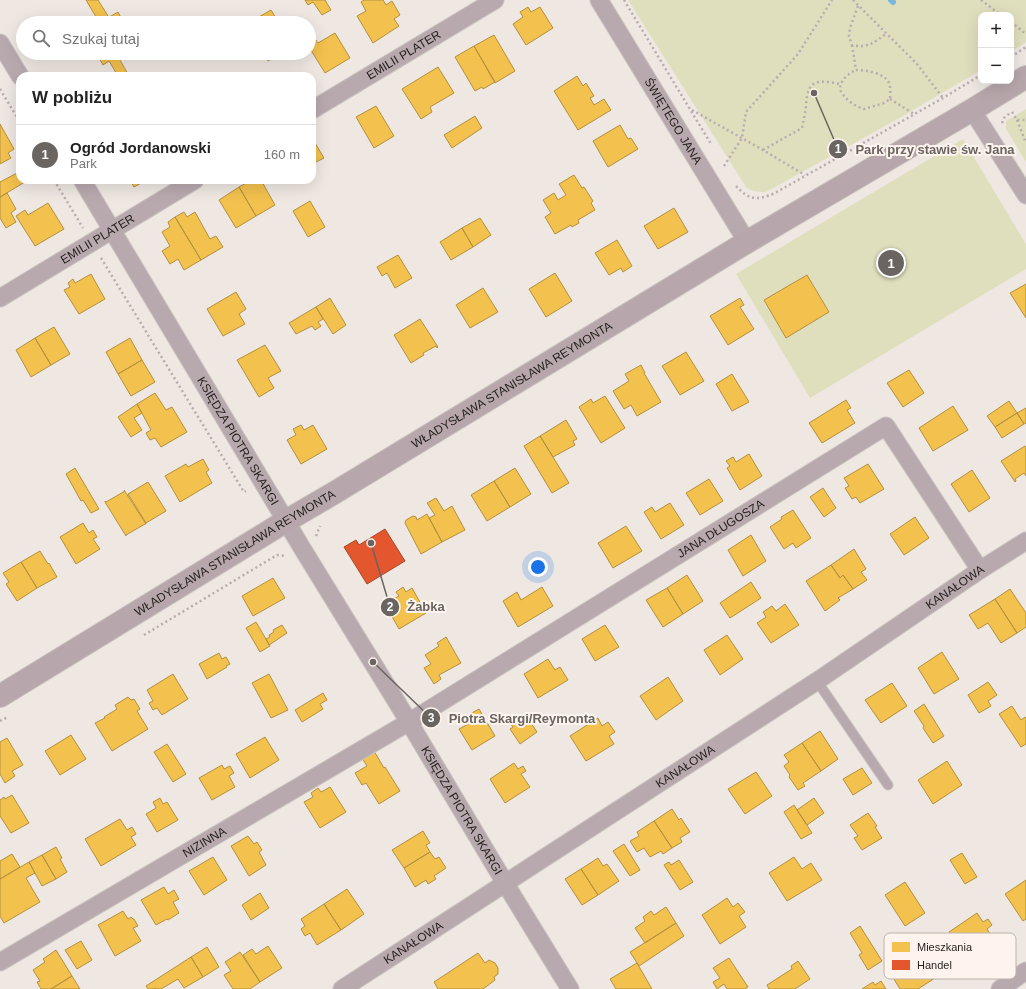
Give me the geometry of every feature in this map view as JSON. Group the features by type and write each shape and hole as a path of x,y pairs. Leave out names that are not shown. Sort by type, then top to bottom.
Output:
{"main road":[{"name":"WŁADYSŁAWA STANISŁAWA REYMONTA","path":"0,696 747,242 1026,77"}],"street":[{"name":"EMILII PLATER","path":"316,108 495,0"},
{"name":"ŚWIĘTEGO JANA","path":"599,0 747,242"},
{"path":"0,43 18,72"},
{"path":"972,110 1026,195"},
{"name":"KSIĘDZA PIOTRA SKARGI","path":"84,184 286,521 410,722 505,883 570,989"},
{"name":"EMILII PLATER","path":"0,298 188,184"},
{"name":"JANA DŁUGOSZA","path":"410,722 886,426 980,570"},
{"name":"KANAŁOWA","path":"342,989 817,681 980,570 1026,541"},
{"name":"NIZINNA","path":"0,962 410,722"},
{"path":"1016,978 1026,971"},
{"path":"1000,989 1014,979"}],"lane":[{"path":"817,681 888,785"}],"path":[{"path":"624,0 713,147"},
{"path":"720,160 724,166 742,138 746,112 798,54 832,0"},
{"path":"853,0 917,64 944,98"},
{"path":"981,0 997,12"},
{"path":"856,70 849,36 850,28 858,6"},
{"path":"1014,24 1026,34"},
{"path":"852,45 860,47 868,45 887,33"},
{"path":"1014,55 1026,47"},
{"path":"856,70 874,73 886,78 890,84 890,99 884,103 869,108 860,108 844,96 840,90 841,84 856,70"},
{"path":"735,185 744,195 754,198 765,197 775,193 944,98 978,77"},
{"path":"763,150 802,128 809,90 813,85 823,82 841,84"},
{"path":"0,89 16,115"},
{"path":"890,99 915,114"},
{"path":"690,109 806,176"},
{"path":"1012,112 1017,120 1026,143"},
{"path":"1017,120 1026,120"},
{"path":"56,184 244,492"},
{"path":"142,636 277,555 288,556"},
{"path":"0,721 14,713"}],"green space":[{"path":"628,0 1026,0 1026,42 1014,50 1014,12 978,12 978,72 903,116 766,192 758,192 746,187"},
{"path":"1026,109 1026,162 1006,129 1006,121"},
{"path":"963,139 1026,244 1026,269 810,398 736,274"}],"building: Mieszkania":[{"path":"86,0 98,0 108,16 95,16"},
{"path":"305,0 325,0 331,10 322,15 313,2 308,5"},
{"path":"364,0 383,0 386,5 392,1 400,15 394,19 399,26 373,43 357,16 366,11 361,2"},
{"path":"528,7 531,12 540,7 553,28 526,45 513,24 523,17 520,12"},
{"path":"271,10 275,16 260,16"},
{"path":"118,12 120,16 111,16"},
{"path":"335,33 350,58 325,73 316,58 316,40 318,43"},
{"path":"494,35 515,71 495,83 474,46"},
{"path":"474,46 495,82 483,89 482,87 475,91 455,57"},
{"path":"100,60 120,60 127,72 116,72 109,61 103,65"},
{"path":"438,67 454,93 430,107 432,112 421,119 402,89"},
{"path":"577,76 583,86 586,83 594,96 590,98 594,105 604,99 611,110 578,130 554,91"},
{"path":"376,106 394,136 374,148 356,117"},
{"path":"475,116 482,128 452,148 444,135"},
{"path":"0,124 14,149 8,153 11,158 0,164"},
{"path":"620,125 628,139 631,138 638,149 608,167 593,141"},
{"path":"316,145 324,158 316,162"},
{"path":"16,174 16,184 22,184 0,197 0,182"},
{"path":"574,175 582,188 584,187 593,201 591,203 595,210 578,220 579,223 572,227 571,225 555,234 545,217 551,213 543,200 554,193 558,200 566,195 559,184"},
{"path":"132,184 140,184 134,187"},
{"path":"244,184 263,184 275,205 256,216 239,187"},
{"path":"239,187 256,216 236,228 219,200"},
{"path":"7,193 16,209 11,213 16,222 6,228 0,218 0,197"},
{"path":"310,201 325,227 308,237 293,211"},
{"path":"48,203 64,229 35,246 16,216 25,210 28,215"},
{"path":"674,208 688,232 658,249 644,226"},
{"path":"184,212 187,217 195,212 210,239 216,236 223,247 201,260 175,217"},
{"path":"175,217 201,260 184,270 178,259 170,264 162,251 170,246 162,232 170,227 168,222"},
{"path":"480,218 491,235 473,247 462,228"},
{"path":"462,228 473,247 451,260 440,242"},
{"path":"617,240 632,266 623,272 621,268 609,275 595,253"},
{"path":"398,255 412,278 395,288 387,273 382,276 377,267"},
{"path":"555,273 572,301 546,317 529,289"},
{"path":"91,274 105,299 79,314 64,290 70,287 68,283 73,279 75,283"},
{"path":"807,275 829,312 786,338 764,300"},
{"path":"1026,284 1026,318 1010,293"},
{"path":"483,288 498,312 470,328 456,305"},
{"path":"236,292 246,309 239,314 245,324 223,336 207,309"},
{"path":"330,298 346,325 333,334 316,307"},
{"path":"740,298 744,305 740,307 754,329 728,345 710,316"},
{"path":"316,307 323,319 318,322 321,326 315,330 312,326 296,334 289,323"},
{"path":"420,319 438,347 437,348 436,346 423,353 424,355 411,363 394,335"},
{"path":"54,327 70,354 51,365 35,338"},
{"path":"35,338 51,365 31,377 16,350"},
{"path":"130,338 142,360 118,374 106,352"},
{"path":"265,345 281,371 268,378 274,388 259,397 237,360"},
{"path":"686,352 704,381 680,395 662,366"},
{"path":"142,360 155,382 131,396 118,374"},
{"path":"641,365 661,402 637,416 631,405 624,409 613,391 629,381 625,374"},
{"path":"909,370 924,393 903,407 887,383"},
{"path":"732,374 749,402 732,411 716,384"},
{"path":"155,393 166,410 172,407 187,432 161,447 155,438 150,440 146,433 151,430 137,404"},
{"path":"605,396 625,428 601,443 579,407 591,399 593,403"},
{"path":"846,400 851,408 847,410 855,423 822,443 809,423"},
{"path":"1009,401 1017,413 995,427 987,416"},
{"path":"137,404 142,413 134,418 142,430 131,437 118,417"},
{"path":"953,406 968,430 933,451 919,428"},
{"path":"1026,408 1026,423 1024,424 1017,413"},
{"path":"1017,413 1024,424 1002,438 995,427"},
{"path":"566,420 577,439 573,441 575,445 553,457 540,436"},
{"path":"301,425 304,430 313,425 327,449 301,464 287,440 296,435 293,429"},
{"path":"540,436 569,483 552,493 524,446"},
{"path":"1025,446 1026,476 1024,473 1015,479 1015,482 1001,461"},
{"path":"749,454 762,476 740,490 727,468 730,466 726,461 733,457 736,462"},
{"path":"203,459 209,470 206,472 212,483 180,502 165,476 186,464 188,467"},
{"path":"868,464 884,489 860,503 856,497 852,499 845,488 849,486 844,478"},
{"path":"75,468 99,509 91,513 83,500 81,501 66,474"},
{"path":"515,468 531,494 510,507 494,481"},
{"path":"972,470 990,498 969,512 951,484"},
{"path":"709,479 723,501 700,515 686,493"},
{"path":"494,481 510,507 487,521 471,495"},
{"path":"148,482 166,511 146,523 128,494"},
{"path":"823,488 836,508 824,517 810,497"},
{"path":"125,491 146,524 126,536 105,502"},
{"path":"436,498 444,511 452,506 465,530 442,542 429,518 435,515 427,503"},
{"path":"670,503 684,525 661,539 644,512 652,507 655,512"},
{"path":"793,510 811,538 796,548 793,543 784,549 770,527 782,519 781,517"},
{"path":"427,514 442,542 421,554 405,523 406,520 413,516 416,517 417,520"},
{"path":"915,517 929,538 904,555 890,534"},
{"path":"83,523 89,533 93,530 97,537 93,539 100,549 76,564 60,537"},
{"path":"626,526 642,551 613,568 598,543"},
{"path":"751,535 766,561 743,576 728,550"},
{"path":"854,549 866,569 861,572 867,580 853,589 843,575 840,578 831,565"},
{"path":"40,551 57,577 37,588 21,562"},
{"path":"21,562 37,588 17,601 6,584 9,582 3,573"},
{"path":"831,565 840,578 843,575 853,589 838,598 840,600 825,611 806,581"},
{"path":"687,575 703,601 683,614 667,588"},
{"path":"273,578 285,598 253,616 242,596"},
{"path":"751,582 761,598 730,618 720,603"},
{"path":"403,587 406,592 412,588 426,613 399,629 385,604 399,596 396,592"},
{"path":"542,587 553,606 518,627 503,601 517,592 521,600"},
{"path":"667,588 683,614 663,627 646,600"},
{"path":"1010,589 1026,613 1026,627 1017,633 995,599"},
{"path":"995,599 1017,633 1001,643 988,623 978,629 969,615"},
{"path":"785,604 799,625 771,643 757,623 766,617 763,612 772,606 776,611"},
{"path":"256,622 270,646 260,652 246,628"},
{"path":"282,625 287,633 269,645 266,639 274,632 273,630"},
{"path":"605,625 619,647 595,661 582,639"},
{"path":"727,635 743,659 720,675 704,650"},
{"path":"446,637 461,663 439,675 441,679 434,684 424,668 431,664 425,655 439,646 437,643"},
{"path":"942,652 959,679 934,694 918,668"},
{"path":"219,653 222,659 226,657 230,664 207,679 199,664"},
{"path":"548,659 555,670 560,667 568,680 538,698 524,674"},
{"path":"173,674 188,699 162,715 157,708 153,710 149,703 153,701 147,690"},
{"path":"269,674 288,710 271,718 252,683"},
{"path":"668,677 683,701 656,720 640,696"},
{"path":"988,682 997,695 988,701 991,706 979,713 968,695"},
{"path":"892,683 907,706 881,723 865,700"},
{"path":"323,693 327,700 320,704 323,709 302,722 295,710"},
{"path":"128,697 131,700 134,699 140,709 137,711 148,729 112,751 95,723 117,709 115,705"},
{"path":"924,704 944,736 933,743 914,711"},
{"path":"1012,706 1021,720 1025,717 1026,718 1026,744 1021,747 999,714"},
{"path":"479,709 495,736 472,750 459,729 472,722 468,715"},
{"path":"527,717 537,732 520,744 510,729 513,727 509,722 515,718 519,723"},
{"path":"598,718 602,726 608,722 615,732 609,736 614,744 586,761 570,736"},
{"path":"820,731 838,759 821,771 802,743"},
{"path":"71,735 86,759 60,775 45,751"},
{"path":"265,737 279,760 250,778 236,754"},
{"path":"7,738 23,765 12,771 15,776 5,783 0,774 0,742"},
{"path":"802,743 821,771 803,783 805,786 798,790 789,777 790,775 784,766 789,762 784,755"},
{"path":"167,744 186,774 173,782 154,752"},
{"path":"374,751 400,791 379,804 366,783 362,785 355,773 367,766 362,758"},
{"path":"947,761 962,785 933,804 918,780"},
{"path":"514,763 518,769 523,766 526,771 521,774 530,787 505,803 490,779"},
{"path":"222,765 224,769 230,766 234,773 229,776 235,787 212,800 199,778"},
{"path":"862,768 872,783 853,795 843,779"},
{"path":"756,772 772,796 745,814 728,789"},
{"path":"330,787 346,812 320,828 304,802 313,797 311,793 318,788 321,792"},
{"path":"12,795 29,823 11,833 0,816 0,800 4,797 5,799"},
{"path":"160,798 163,804 167,802 178,820 157,832 146,814 156,808 153,802"},
{"path":"814,798 824,813 807,825 797,810"},
{"path":"794,805 812,833 801,839 784,812"},
{"path":"672,809 679,820 681,818 690,832 680,838 682,842 672,848 654,821"},
{"path":"868,813 877,826 875,827 882,838 862,850 854,838 858,836 850,825"},
{"path":"120,819 127,830 132,827 136,834 131,837 136,845 101,866 85,839"},
{"path":"654,821 672,848 663,854 661,851 650,857 644,848 637,852 630,841 639,836 637,832"},
{"path":"423,831 430,843 426,845 430,852 404,868 392,850"},
{"path":"248,836 254,844 257,842 262,850 259,852 266,865 249,876 231,846"},
{"path":"624,844 640,870 630,876 613,851"},
{"path":"56,847 67,872 56,879 42,855"},
{"path":"430,852 435,859 439,857 446,868 434,876 436,879 428,884 426,880 415,887 404,868"},
{"path":"962,853 977,877 965,884 950,860"},
{"path":"12,854 20,867 0,879 0,861"},
{"path":"42,855 56,879 42,886 29,862"},
{"path":"213,857 227,880 204,895 189,871"},
{"path":"794,857 802,869 811,863 822,880 787,901 769,873"},
{"path":"598,858 603,866 607,864 619,881 598,895 581,869"},
{"path":"679,860 693,882 680,890 664,865 669,862 671,865"},
{"path":"29,862 35,873 26,878 40,902 4,923 0,916 0,879"},
{"path":"581,869 598,895 582,905 565,879"},
{"path":"1026,880 1026,919 1023,921 1005,894"},
{"path":"905,882 925,913 905,926 885,895"},
{"path":"164,887 168,894 174,890 179,899 173,902 179,913 156,925 141,900"},
{"path":"347,889 364,914 341,930 324,904"},
{"path":"260,893 269,908 251,920 242,905"},
{"path":"727,898 733,907 738,903 745,912 739,916 746,927 720,944 702,915"},
{"path":"324,904 341,930 317,945 310,933 305,936 301,929 305,926 301,919"},
{"path":"666,907 676,923 645,943 635,928 645,921 643,917 651,911 654,915"},
{"path":"123,911 128,919 131,917 134,919 138,926 133,928 141,941 115,956 98,925"},
{"path":"977,913 983,922 988,919 992,925 987,929 990,933 949,932"},
{"path":"676,923 684,936 639,966 630,952"},
{"path":"860,926 882,961 868,970 859,955 862,953 850,933"},
{"path":"81,941 92,960 77,969 65,950"},
{"path":"268,946 282,968 260,982 243,955 252,949 256,954"},
{"path":"207,947 219,967 203,977 191,957"},
{"path":"56,950 72,976 51,989 41,989 37,982 40,981 33,970 45,962 43,959"},
{"path":"240,952 260,982 250,989 233,989 224,975 231,971 225,962"},
{"path":"478,953 485,963 489,960 495,963 498,968 498,974 494,977 495,980 483,989 438,989 434,982"},
{"path":"191,957 203,977 184,988 178,979 161,989 148,989 146,986"},
{"path":"729,958 748,987 745,989 727,989 724,984 717,989 713,982 720,978 713,968"},
{"path":"798,961 810,979 795,989 769,989 767,985 792,969 791,966"},
{"path":"637,963 652,989 616,989 610,979"},
{"path":"72,976 80,989 51,989"},
{"path":"894,979 932,980 918,989 900,989"},
{"path":"881,981 886,989 862,989 873,982 875,985"}],"building: Handel":[{"path":"385,529 405,561 367,584 344,547 356,540 359,545"}],"place":[{"name":"Park przy stawie św. Jana","path":"814,93"},
{"name":"Ogród Jordanowski","path":"891,263"},
{"name":"Żabka","path":"371,543"},
{"name":"Piotra Skargi/Reymonta","path":"373,662"}]}
